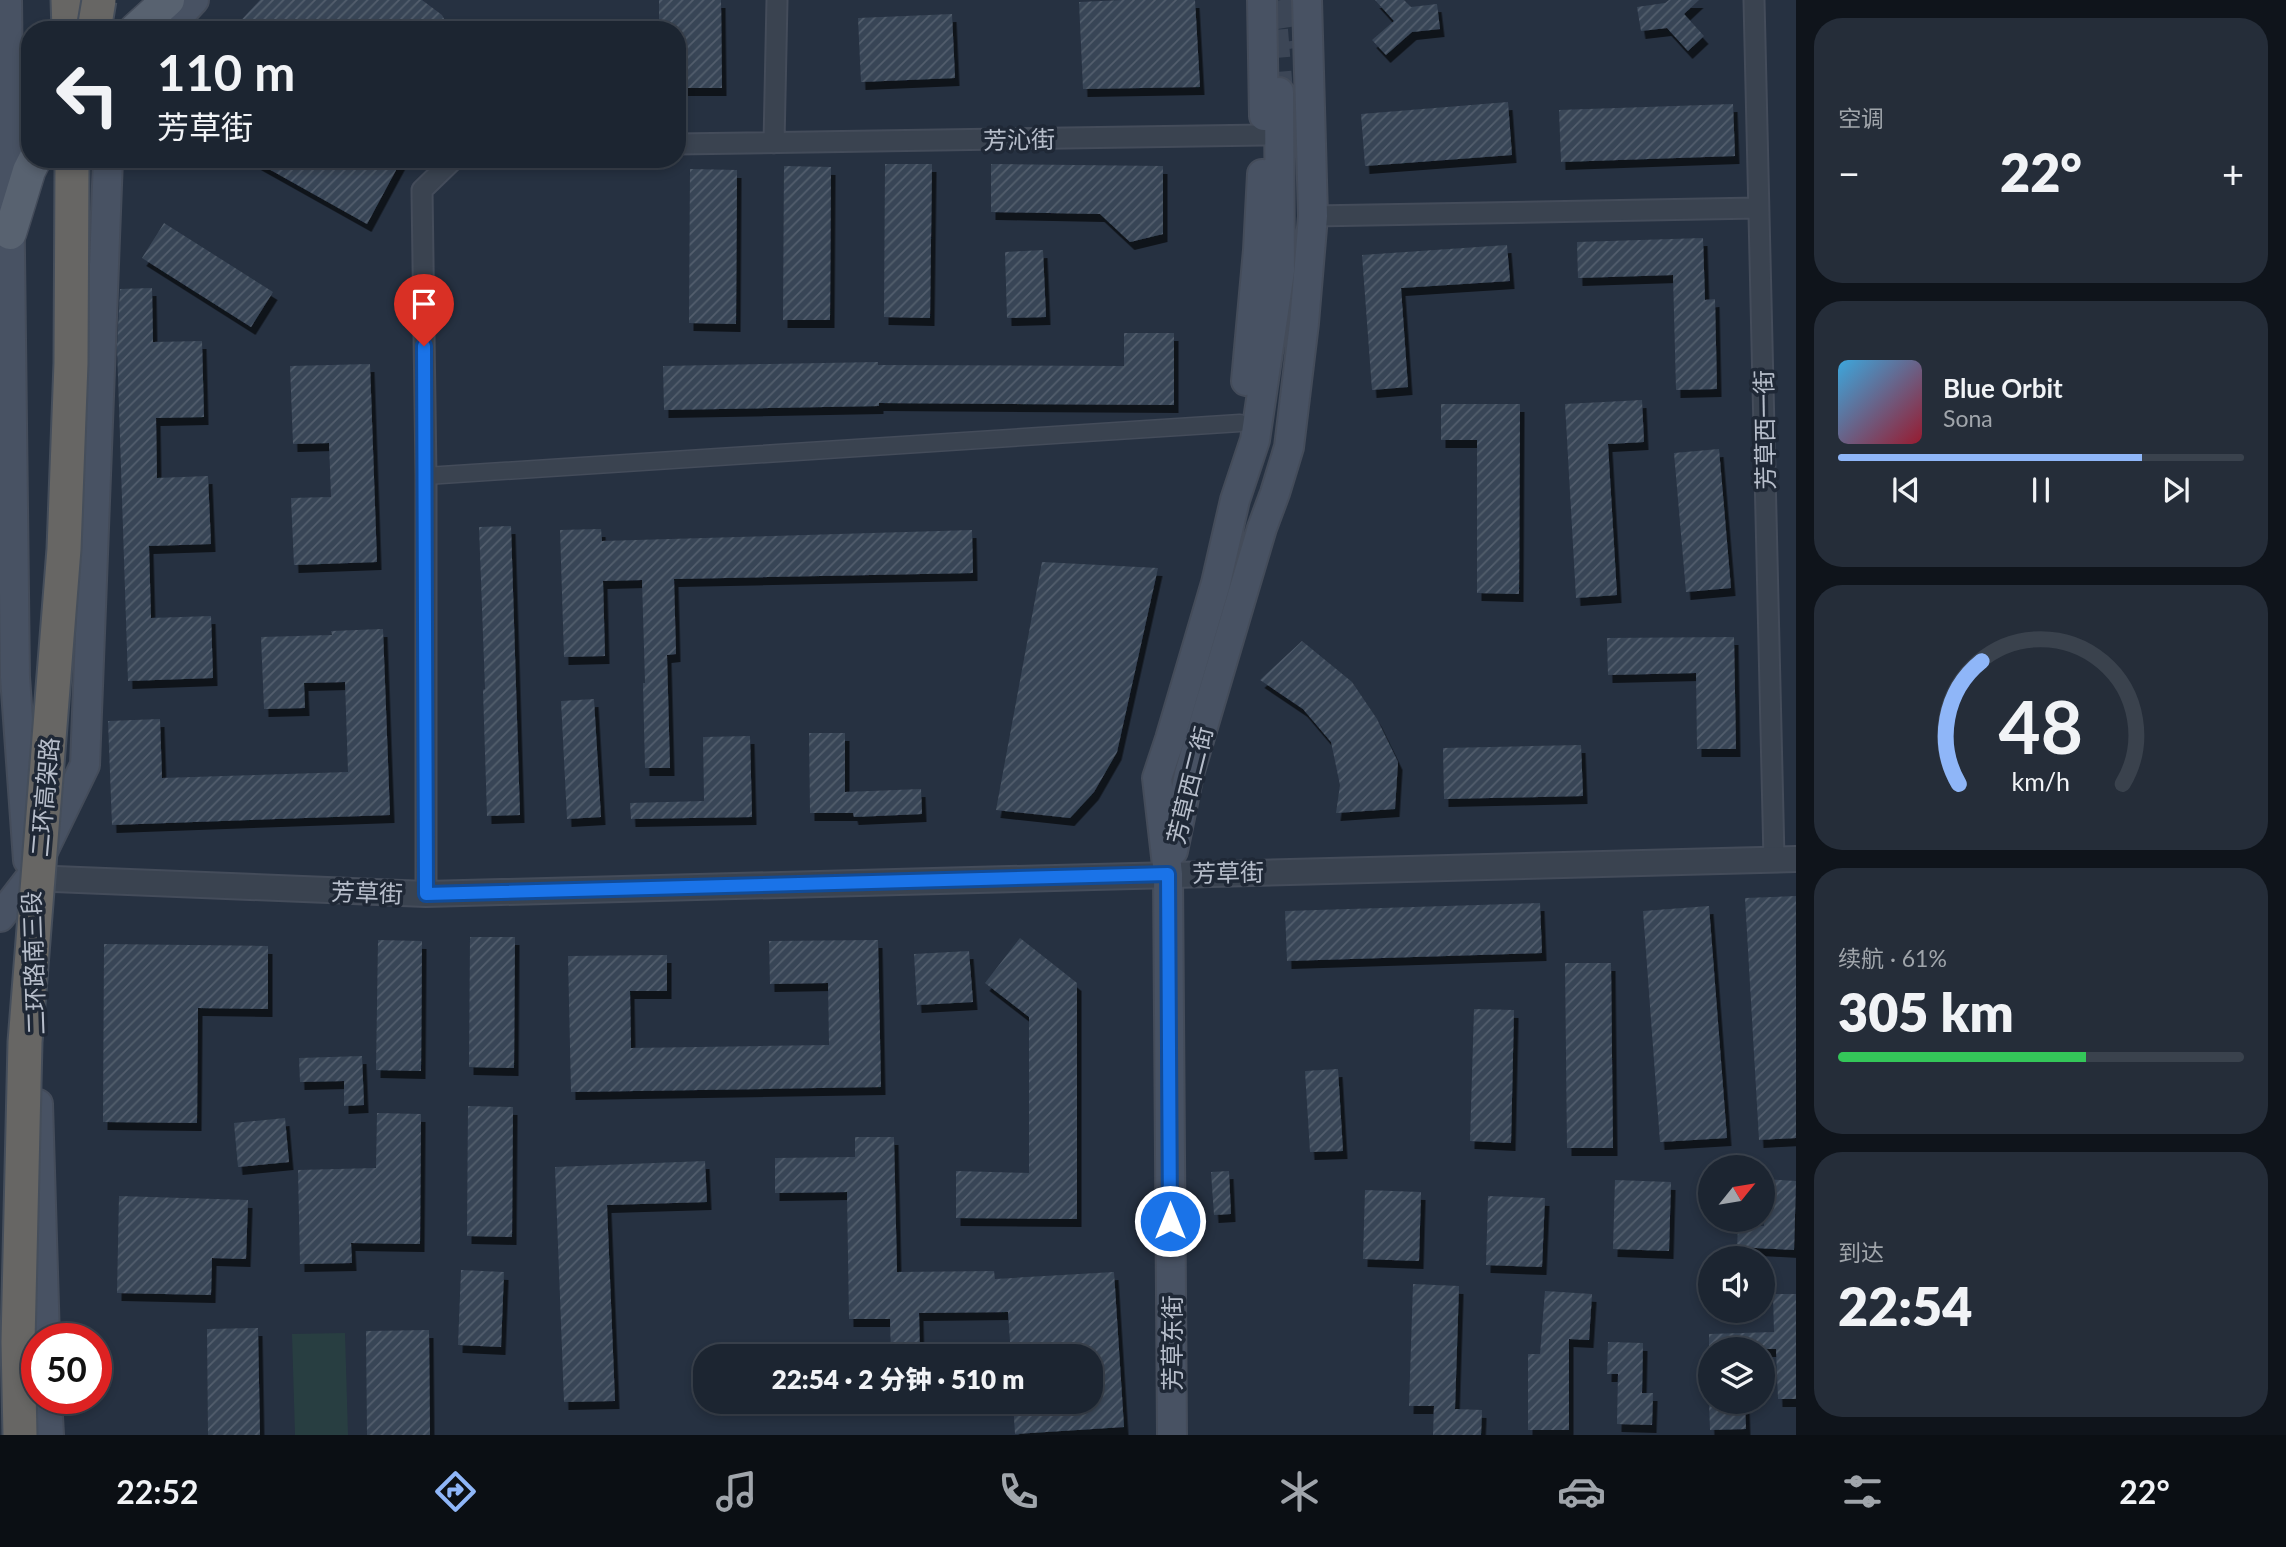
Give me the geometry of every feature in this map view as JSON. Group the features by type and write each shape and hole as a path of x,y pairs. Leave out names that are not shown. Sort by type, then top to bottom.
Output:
{"highway":[{"path":"68,0 69,21"},
{"path":"95,21 98,0"},
{"name":"二环高架路","path":"20,1435 18,1342 25,1042 64,549 71,363 71,168"},
{"path":"71,363 87,334 88,168"}],"main road":[{"name":"二环路南三段","path":"7,0 15,677 30,878 45,1323"},
{"path":"145,21 168,0"},
{"path":"174,21 194,0"},
{"path":"1235,500 1258,250 1264,135 1262,0"},
{"path":"1262,528 1289,447 1304,323 1313,216 1307,0"},
{"path":"1235,500 1255,440 1280,271 1285,91 1289,290 1265,459 1262,528"},
{"path":"10,233 30,168"},
{"path":"0,917 30,878 85,765 108,168"},
{"name":"芳草西二街","path":"1168,874 1157,778 1216,583 1235,500"},
{"name":"芳草西二街","path":"1168,874 1189,774 1262,528"},
{"name":"芳草东街","path":"1168,874 1172,1435"},
{"path":"0,901 30,878"},
{"path":"47,1414 48,1435"}],"street":[{"path":"98,0 103,21"},
{"path":"774,143 777,0"},
{"name":"芳草西一街","path":"1754,0 1758,208 1785,859"},
{"name":"芳沁街","path":"686,144 1264,135"},
{"path":"426,894 426,476 422,190 445,168"},
{"path":"1313,216 1758,208"},
{"path":"426,476 1240,423"},
{"name":"芳草街","path":"30,878 426,894 1785,859"}],"green space":[{"path":"345,1333 348,1435 295,1435 292,1334"}],"building":[{"path":"260,0 422,0 442,15 445,21 240,21"},
{"path":"659,0 721,0 722,88 686,88 686,21 659,21"},
{"path":"1195,0 1200,87 1083,89 1079,2"},
{"path":"1375,0 1404,0 1411,7 1437,4 1440,29 1412,32 1386,55 1372,40 1394,21"},
{"path":"1669,0 1699,0 1684,14 1704,36 1688,51 1667,28 1641,31 1637,7"},
{"path":"952,14 955,78 861,82 858,18"},
{"path":"1508,102 1512,155 1365,166 1361,114"},
{"path":"1733,104 1735,156 1561,162 1559,110"},
{"path":"885,164 932,164 930,318 884,317"},
{"path":"991,164 1163,166 1163,234 1130,242 1100,214 991,212"},
{"path":"784,166 831,167 830,320 783,320"},
{"path":"267,168 397,168 367,224"},
{"path":"690,169 737,170 736,324 689,323"},
{"path":"164,223 273,292 251,327 142,258"},
{"path":"1703,238 1705,300 1715,299 1717,389 1676,390 1673,275 1578,278 1577,242"},
{"path":"1507,245 1510,281 1401,288 1408,387 1372,390 1362,255"},
{"path":"1043,250 1046,317 1007,318 1005,252"},
{"path":"152,288 153,342 202,341 204,417 156,418 157,478 208,476 211,544 149,546 151,618 211,616 213,678 128,681 117,347 120,289"},
{"path":"1124,333 1174,333 1174,405 879,403 879,406 664,410 663,366 878,362 878,365 1124,366"},
{"path":"370,364 377,562 294,565 291,498 331,497 329,443 293,444 290,366"},
{"path":"1642,400 1644,442 1608,444 1617,595 1576,598 1565,404"},
{"path":"1441,404 1520,404 1519,594 1477,593 1477,440 1441,440"},
{"path":"1719,449 1731,588 1686,592 1674,453"},
{"path":"511,526 520,815 487,816 479,527"},
{"path":"601,529 602,541 972,530 973,573 674,579 676,654 667,655 670,768 645,768 642,580 603,581 605,656 564,657 560,530"},
{"path":"1042,562 1158,568 1117,752 1094,792 1070,818 996,810"},
{"path":"383,629 390,815 112,825 108,721 160,719 162,778 348,772 345,682 304,683 305,708 264,709 261,637 332,635 331,631"},
{"path":"1734,637 1736,749 1697,749 1696,673 1608,675 1607,638"},
{"path":"1302,641 1352,682 1377,719 1398,762 1395,809 1336,813 1340,785 1331,742 1303,709 1260,680"},
{"path":"594,699 601,817 567,819 561,701"},
{"path":"809,733 845,733 845,792 921,789 922,814 854,817 853,813 810,813"},
{"path":"750,736 752,817 631,819 630,803 704,801 703,737"},
{"path":"1581,745 1583,796 1444,799 1443,748"},
{"path":"1796,896 1796,1138 1759,1140 1745,898"},
{"path":"1540,903 1542,953 1287,961 1285,911"},
{"path":"1709,906 1727,1138 1660,1142 1643,911"},
{"path":"470,937 515,937 514,1068 469,1067"},
{"path":"1020,938 1077,983 1077,1219 956,1218 956,1171 1029,1173 1029,1017 985,983"},
{"path":"378,940 422,941 421,1071 376,1070"},
{"path":"878,940 881,1087 571,1092 568,956 667,955 667,991 630,991 631,1048 829,1045 828,983 770,984 769,941"},
{"path":"104,944 268,946 268,1009 198,1008 197,1123 103,1122"},
{"path":"969,951 973,1002 917,1005 914,954"},
{"path":"1565,963 1611,963 1613,1148 1567,1148"},
{"path":"1474,1009 1514,1010 1511,1143 1470,1141"},
{"path":"362,1056 364,1105 344,1106 344,1081 300,1082 299,1058"},
{"path":"1338,1069 1343,1151 1310,1152 1305,1071"},
{"path":"468,1106 513,1107 512,1237 467,1236"},
{"path":"377,1113 421,1114 420,1244 351,1243 352,1263 300,1264 298,1170 376,1168"},
{"path":"285,1118 289,1162 238,1167 234,1123"},
{"path":"855,1137 894,1137 897,1272 994,1271 995,1279 1114,1272 1124,1427 1015,1434 1014,1414 1103,1414 1103,1344 1010,1344 1008,1312 919,1313 920,1344 891,1344 890,1319 849,1319 847,1192 775,1193 775,1158 855,1157"},
{"path":"705,1161 707,1202 607,1205 615,1401 564,1402 555,1167"},
{"path":"1229,1171 1231,1214 1214,1215 1211,1172"},
{"path":"1615,1180 1671,1182 1669,1251 1613,1249"},
{"path":"1775,1180 1796,1181 1794,1250 1775,1249 1775,1246 1737,1246 1738,1232 1775,1232"},
{"path":"1365,1190 1421,1192 1419,1261 1363,1259"},
{"path":"119,1196 248,1200 246,1259 212,1258 211,1295 117,1293"},
{"path":"1488,1196 1545,1198 1542,1267 1486,1265"},
{"path":"461,1270 504,1272 501,1347 458,1345"},
{"path":"1413,1284 1459,1286 1455,1409 1482,1410 1481,1435 1433,1435 1434,1406 1409,1406"},
{"path":"1545,1291 1592,1294 1589,1340 1569,1339 1569,1430 1528,1430 1528,1354 1540,1354"},
{"path":"1775,1294 1796,1294 1796,1399 1778,1399 1775,1337 1709,1337 1709,1334 1774,1332"},
{"path":"258,1328 260,1435 208,1435 207,1329"},
{"path":"429,1330 430,1435 367,1435 366,1331"},
{"path":"1608,1342 1643,1343 1642,1393 1653,1393 1652,1425 1617,1424 1618,1374 1607,1374"},
{"path":"1709,1414 1745,1414 1746,1429 1710,1430"}],"tunnel":[{"path":"1281,0 1289,49"},
{"path":"1274,30 1279,92"}],"route":[{"path":"424,346 426,894 1168,874 1170,1221"}]}
